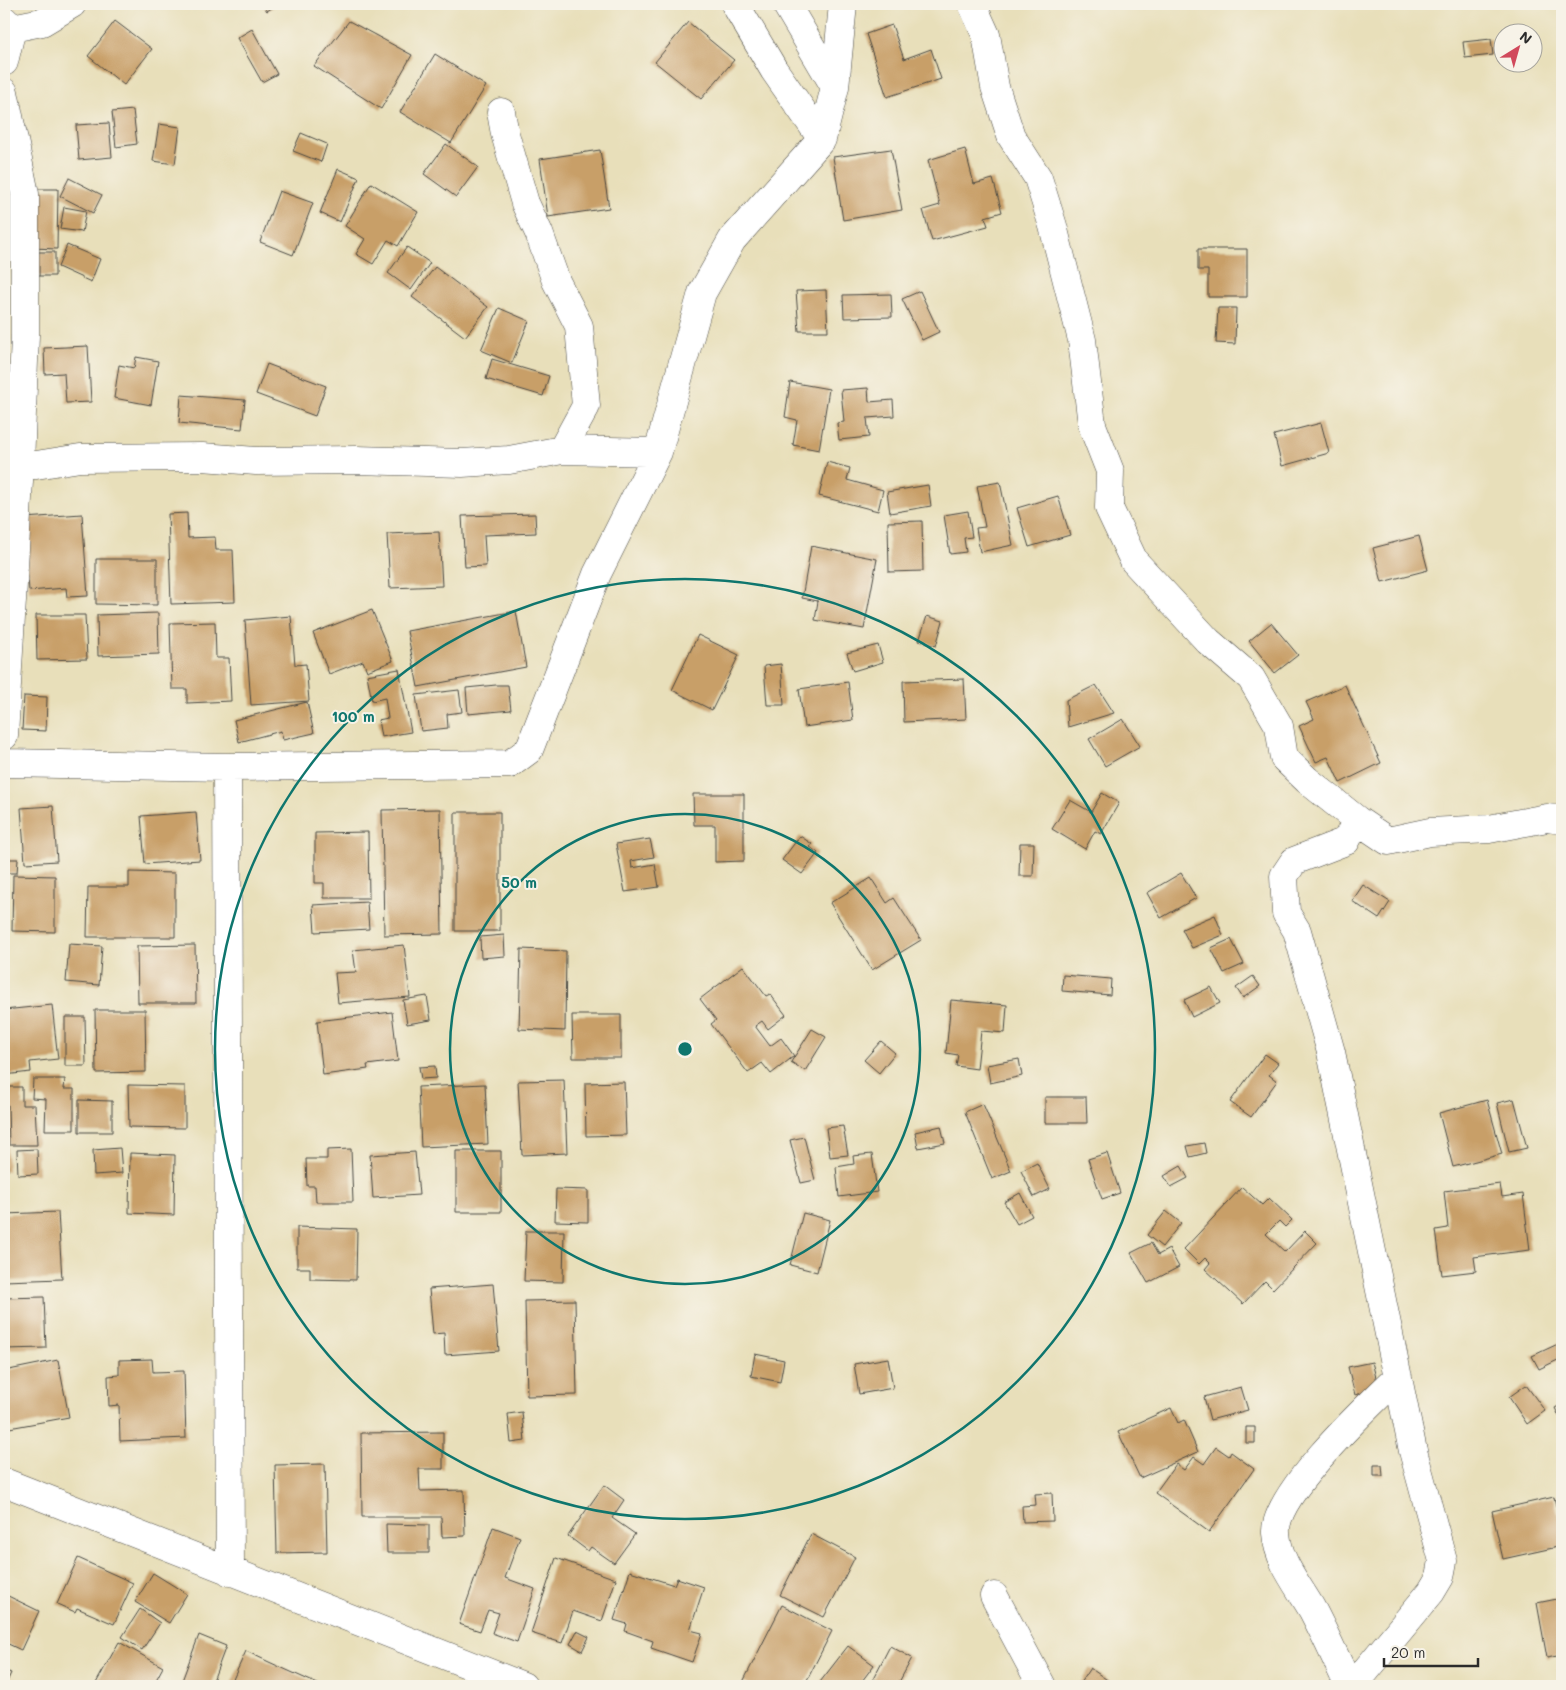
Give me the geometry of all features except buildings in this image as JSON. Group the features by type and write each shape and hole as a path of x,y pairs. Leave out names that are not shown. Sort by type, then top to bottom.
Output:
{"street":[{"path":"4,62 8,24 42,22 72,4"},
{"path":"735,4 774,70 822,139"},
{"path":"786,4 835,87"},
{"path":"4,763 227,767 510,764 529,750 597,574 658,452 702,293 732,240 822,139 835,87 844,4"},
{"path":"972,4 986,36 995,87 1011,136 1038,178 1051,218 1082,340 1092,426 1110,471 1109,508 1134,561 1208,641 1251,678 1280,726 1284,758 1307,780 1357,820 1388,841 1430,832 1489,829 1547,818 1562,820"},
{"path":"4,92 25,194 25,335 12,460 4,736"},
{"path":"501,112 505,134 525,203 539,233 556,281 579,326 586,406 562,450"},
{"path":"12,460 36,465 80,458 202,457 256,461 356,460 462,463 509,460 562,450 658,452"},
{"path":"227,767 230,1572"},
{"path":"1357,820 1346,841 1294,861 1284,876 1286,914 1297,931 1331,1052 1398,1377 1413,1451 1440,1545 1442,1571 1431,1592 1351,1686 1313,1612 1281,1556 1276,1528 1288,1499 1314,1465 1351,1422 1398,1377"},
{"path":"4,1482 523,1686"},
{"path":"994,1596 1042,1686"}]}
